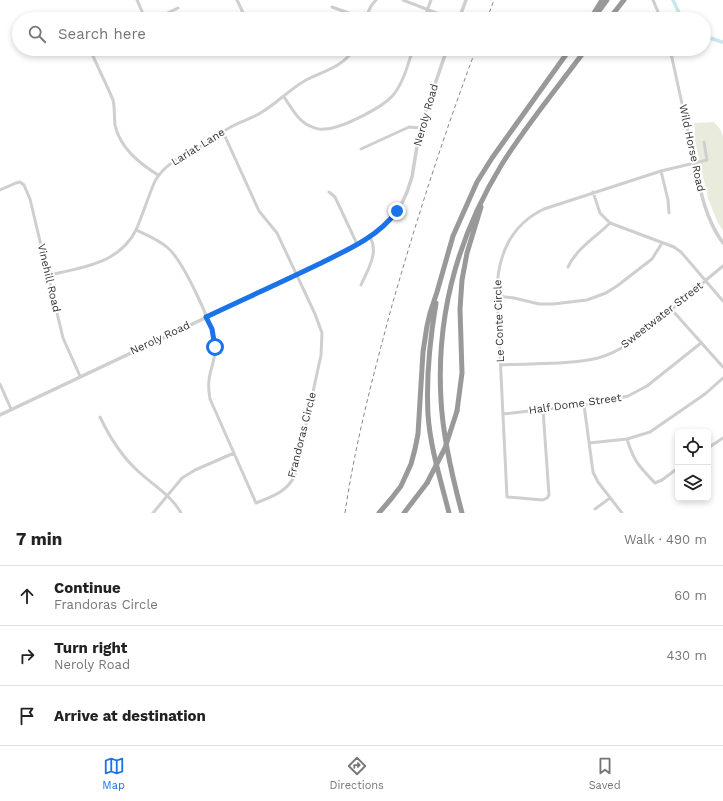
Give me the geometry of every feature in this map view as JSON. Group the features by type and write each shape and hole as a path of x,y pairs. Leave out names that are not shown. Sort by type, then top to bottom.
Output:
{"highway":[{"path":"596,12 602,0"},
{"path":"598,12 607,0"},
{"path":"615,12 624,0"},
{"path":"379,513 392,499 411,464 418,434 425,339 430,313 453,236 477,182 511,130 565,56"},
{"path":"462,513 452,473 441,401 440,369 446,306 453,275 463,244 484,196 502,164 581,56"},
{"path":"404,513 427,483 445,448 457,411 462,373 460,309 462,280 467,253 484,196"},
{"path":"437,292 431,336 428,414 432,439 449,513"}],"street":[{"path":"137,0 142,12"},
{"path":"237,0 243,12"},
{"path":"368,12 376,0"},
{"path":"403,0 433,12"},
{"path":"427,10 431,0"},
{"path":"462,12 466,0"},
{"path":"652,0 658,12"},
{"path":"332,7 346,12"},
{"path":"169,12 178,8"},
{"path":"93,56 113,101 115,124 122,142 132,156 158,175"},
{"name":"Lariat Lane","path":"48,276 92,266 108,259 118,252 127,244 136,230 149,194 158,175 176,159 207,143 223,132 261,113 307,80 342,63 349,56"},
{"path":"284,97 305,123 323,130 335,127 372,111 389,99 400,85 410,56"},
{"name":"Neroly Road","path":"0,415 296,275 370,237 389,221 405,198 411,181 420,128 445,56"},
{"name":"Wild Horse Road","path":"671,56 699,184 708,215 723,243"},
{"path":"361,149 409,127 420,128"},
{"path":"223,132 259,211 277,233 296,275"},
{"name":"Le Conte Circle","path":"543,410 549,494 547,498 543,500 507,497 497,296 497,278 503,252 516,231 539,211 660,171 707,160 704,142"},
{"path":"660,171 668,200 669,213"},
{"name":"Vinehill Road","path":"0,190 18,182 24,185 33,207 63,338 80,376"},
{"path":"329,192 335,197 357,244"},
{"path":"593,192 600,213 610,223 674,247 681,252 723,301"},
{"path":"568,267 573,256 600,234 610,223"},
{"name":"Frandoras Circle","path":"136,230 161,243 178,259 212,329 215,354 209,380 210,399 256,503 285,490 295,475 322,347 322,333 296,275"},
{"path":"362,285 374,254 370,237"},
{"path":"497,296 514,298 539,304 587,300 606,293 617,286 652,259 662,243"},
{"name":"Sweetwater Street","path":"501,365 566,362 599,358 623,347 672,310 723,266"},
{"path":"672,310 723,367"},
{"name":"Half Dome Street","path":"503,414 617,400 637,392 701,342"},
{"path":"589,443 627,439 650,432 705,394 723,378"},
{"path":"0,384 11,409"},
{"path":"584,405 593,472 598,482 622,513"},
{"path":"100,417 112,440 126,459 167,496 181,513"},
{"path":"711,446 723,438"},
{"path":"627,439 637,463 655,483 662,480 675,470"},
{"path":"153,513 178,483 186,476 234,453"},
{"path":"595,509 610,498"}],"shaded area":[{"path":"714,122 720,129 723,136 723,231 717,221 708,198 694,137 694,123"}],"waterway":[{"path":"673,0 679,12"},
{"path":"711,38 722,42"}],"railway":[{"path":"490,12 494,0"},
{"path":"345,513 359,436 391,309 431,178 473,56"}],"route":[{"path":"215,347 212,329 206,317 333,257 364,240 383,227 397,211"}]}
